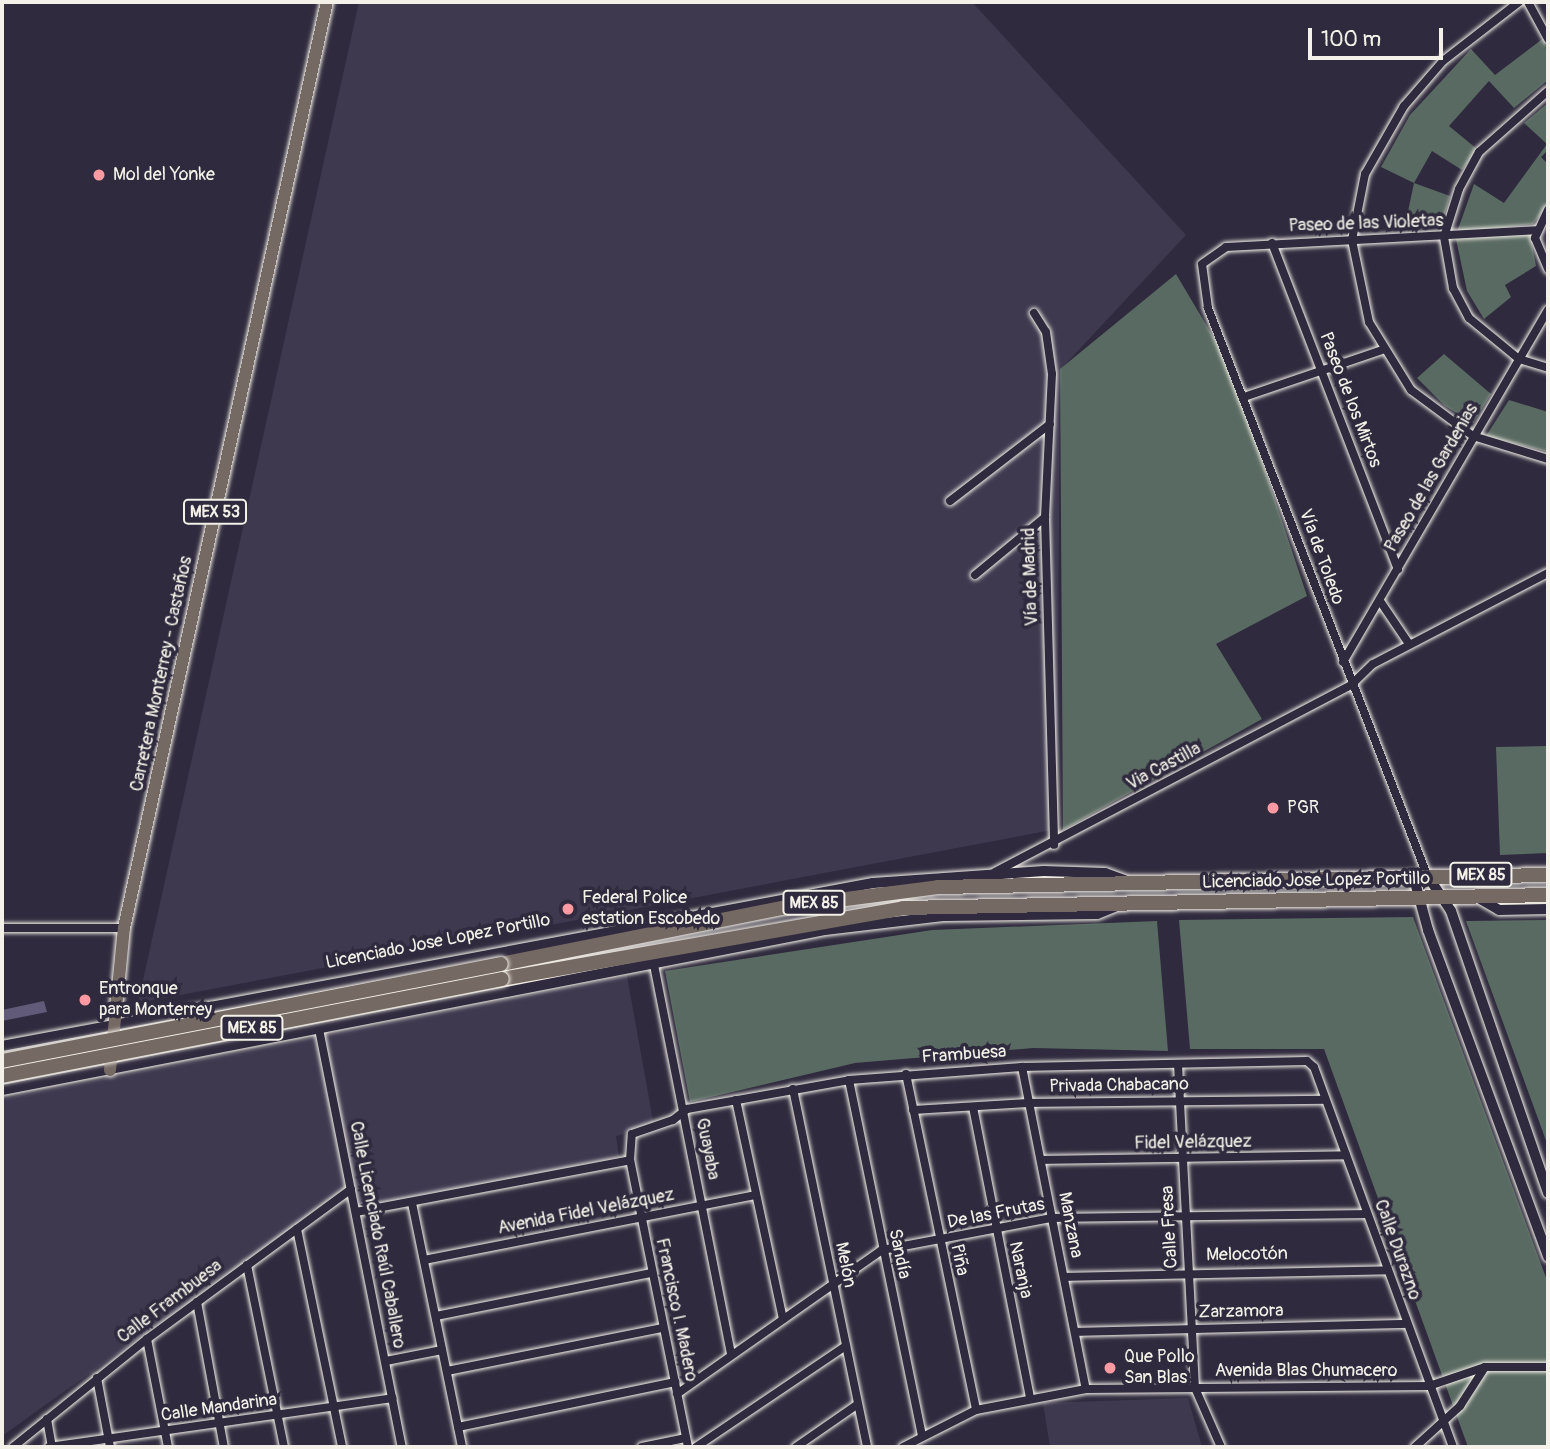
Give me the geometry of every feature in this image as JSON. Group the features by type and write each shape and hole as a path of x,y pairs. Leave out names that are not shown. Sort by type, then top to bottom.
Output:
{"highway":[{"name":"Licenciado Jose Lopez Portillo","path":"2,1076 501,972 792,906 900,891 1007,883 1548,875"},
{"name":"Licenciado Jose Lopez Portillo","path":"2,1060 501,972 652,957 904,908 1548,895"}],"main road":[{"name":"Carretera Monterrey - Castaños","path":"110,1070 112,1024 124,928 327,2"}],"street":[{"path":"1518,2 1443,61 1405,106 1369,164 1353,240 1361,296 1382,350 1428,407 1473,436 1548,459"},
{"path":"1528,2 1548,39"},
{"path":"1548,91 1479,152 1459,188 1444,237 1462,306 1480,329 1519,359 1548,368"},
{"path":"1548,211 1537,230 1535,248 1548,269"},
{"name":"Paseo de las Violetas","path":"1202,264 1226,247 1537,230"},
{"name":"Paseo de los Mirtos","path":"1272,243 1398,569"},
{"name":"Vía de Toledo","path":"1202,264 1208,308 1418,860 1420,875"},
{"name":"Paseo de las Gardenias","path":"1343,662 1548,310"},
{"name":"Vía de Madrid","path":"1034,313 1051,353 1045,517 1054,845"},
{"path":"1244,397 1382,350"},
{"path":"950,501 1050,424"},
{"path":"975,575 1045,517"},
{"name":"Via Castilla","path":"991,874 1054,845 1351,685 1373,664 1543,579 1548,573"},
{"path":"1380,601 1409,644"},
{"name":"Licenciado Jose Lopez Portillo","path":"2,1046 790,896 918,877 1105,873 1132,883"},
{"path":"1420,875 1444,898 1548,1193"},
{"path":"1420,875 1417,899 1548,1257"},
{"path":"1475,896 1499,910 1548,909"},
{"path":"2,928 124,928"},
{"name":"Licenciado Jose Lopez Portillo","path":"2,1090 319,1029 652,957"},
{"name":"Guayaba","path":"652,957 731,1354"},
{"path":"174,1013 164,1021 160,1038 175,1057"},
{"name":"Calle Licenciado Raúl Caballero","path":"319,1029 402,1447"},
{"path":"35,1039 49,1047 55,1065 40,1083"},
{"name":"Calle Fresa","path":"1178,1063 1195,1388"},
{"name":"Frambuesa","path":"629,1137 673,1120 683,1110 849,1080 1022,1067 1311,1063"},
{"name":"Calle Durazno","path":"1311,1063 1453,1447"},
{"name":"Manzana","path":"1022,1067 1086,1389"},
{"name":"Piña","path":"906,1074 976,1409"},
{"name":"Sandía","path":"849,1080 922,1435"},
{"name":"Melón","path":"793,1089 867,1447"},
{"path":"736,1100 754,1195 783,1319"},
{"name":"Privada Chabacano","path":"914,1110 1028,1103 1325,1100"},
{"name":"Naranja","path":"973,1107 1030,1398"},
{"name":"Francisco I. Madero","path":"629,1137 630,1160 641,1219 687,1443"},
{"name":"Fidel Velázquez","path":"1041,1160 1182,1160 1346,1155"},
{"path":"356,1212 630,1160"},
{"name":"Calle Frambuesa","path":"13,1447 147,1339 351,1189"},
{"name":"Avenida Fidel Velázquez","path":"424,1260 754,1195"},
{"path":"412,1203 462,1447"},
{"name":"De las Frutas","path":"677,1394 882,1250 1052,1218 1367,1214"},
{"path":"297,1229 336,1407 342,1447"},
{"path":"247,1265 284,1447"},
{"name":"Melocotón","path":"1064,1277 1189,1271 1388,1270"},
{"path":"436,1316 652,1273"},
{"path":"197,1302 224,1447"},
{"name":"Zarzamora","path":"1076,1332 1407,1324"},
{"path":"447,1371 663,1328"},
{"path":"147,1339 167,1447"},
{"path":"696,1447 845,1346"},
{"path":"386,1361 442,1350"},
{"path":"1415,1447 1443,1422 1485,1367"},
{"name":"Avenida Blas Chumacero","path":"903,1447 976,1409 1086,1389 1429,1386 1485,1367 1548,1367"},
{"path":"97,1378 109,1444"},
{"path":"458,1427 674,1382"},
{"path":"1195,1388 1221,1447"},
{"name":"Calle Mandarina","path":"51,1447 109,1444 165,1431 393,1398"},
{"path":"796,1447 858,1404"},
{"path":"47,1419 51,1447"},
{"path":"642,1447 687,1443"}],"shaded area":[{"path":"359,2 972,2 1186,235 1060,370 1057,829 138,1003"},
{"path":"627,976 654,1126 616,1136 619,1157 362,1211 348,1189 2,1436 2,1099"},
{"path":"1188,1398 1202,1447 1050,1447 1043,1403"}],"green space":[{"path":"1545,37 1548,80 1514,108 1489,81 1449,126 1477,149 1462,170 1432,151 1414,183 1381,167 1410,115 1471,49 1495,75"},
{"path":"1548,103 1548,150 1541,157 1548,164 1548,205 1533,224 1457,232 1474,184 1504,203 1547,144 1524,123"},
{"path":"1414,183 1450,196 1441,227 1404,230"},
{"path":"1530,233 1536,266 1505,285 1511,297 1484,319 1467,291 1456,239"},
{"path":"1176,274 1230,365 1307,596 1216,644 1262,719 1063,830 1060,369"},
{"path":"1444,354 1491,394 1473,423 1445,406 1417,378"},
{"path":"1509,400 1548,412 1548,452 1486,436"},
{"path":"1548,746 1548,853 1500,855 1496,747"},
{"path":"1413,917 1548,1283 1548,1447 1468,1447 1324,1049 1190,1049 1179,920"},
{"path":"1548,920 1548,1146 1466,921"},
{"path":"1157,921 1168,1051 1033,1048 855,1063 690,1102 665,971 932,930"}],"building":[{"path":"44,1001 47,1012 2,1021 2,1010"}],"place":[{"name":"Mol del Yonke","path":"99,175"},
{"name":"PGR","path":"1273,808"},
{"name":"Federal Police estation Escobedo","path":"568,909"},
{"name":"Entronque para Monterrey","path":"85,1000"},
{"name":"Que Pollo San Blas","path":"1110,1368"}]}
